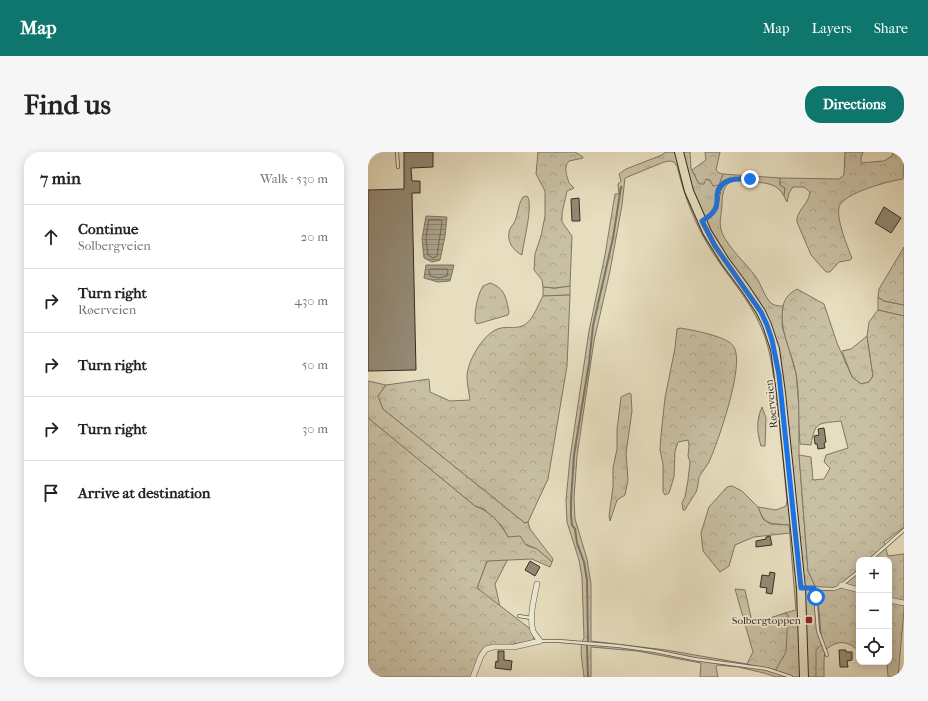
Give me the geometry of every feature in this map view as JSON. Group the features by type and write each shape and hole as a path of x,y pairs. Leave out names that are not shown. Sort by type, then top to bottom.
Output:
{"main road":[{"name":"Røerveien","path":"679,152 689,190 702,221 715,246 761,312 773,344 779,381 801,588 804,677"}],"street":[{"path":"472,677 481,656 486,649 494,647 514,647 540,641 533,630 532,618 537,584"},
{"path":"841,585 856,589"},
{"path":"892,601 904,603"}],"lane":[{"path":"397,152 398,167"},
{"path":"702,221 715,209 718,192 725,182 732,179 750,179"},
{"path":"873,557 904,530"},
{"path":"801,588 831,589 841,585 856,573"},
{"path":"814,588 819,635 827,655"},
{"path":"519,616 532,618"},
{"path":"540,641 559,641 619,646 655,651 694,659 767,669 791,677"}],"green space":[{"path":"538,152 575,152 583,157 569,161 566,166 569,183 574,188 567,191 562,213 562,222 572,236 570,286 555,288 543,287 542,280 534,270 535,254 541,236 545,216 545,191 536,174"},
{"path":"665,152 690,152 691,169 699,184 706,179 719,185 723,174 780,178 780,185 785,188 784,196 779,189 759,182 736,181 727,184 723,195 720,225 725,239 756,277 764,294 771,303 778,306 783,306 782,326 796,373 799,408 799,455 808,571 817,590 822,644 817,664 816,677 776,677 738,667 717,665 718,677 700,677 701,663 637,651 591,647 591,677 584,677 581,651 582,641 584,638 582,577 579,560 567,522 566,500 570,458 589,331 605,255 615,194 619,194 618,184 621,181 619,174 626,169 662,155","holes":["664,162 674,162 677,166 691,211 701,233 713,253 751,307 761,327 768,346 772,366 787,501 786,506 776,510 758,507 766,521 789,525 796,610 785,613 788,615 775,671 747,664 666,650 591,641 591,584 587,559 575,519 574,498 577,456 594,341 610,271 622,205 625,178"]},
{"path":"705,152 720,152 716,170 723,174 719,185 713,186 710,180 706,179 704,184 699,184 692,170 706,160"},
{"path":"845,152 863,152 861,163 884,161 892,156 893,152 904,152 903,179 867,188 842,202 838,212 839,218 842,232 852,258 850,260 839,262 830,272 826,272 811,255 797,222 799,214 808,200 810,192 804,187 793,187 789,193 787,202 784,196 785,188 780,185 780,178 839,179 844,175"},
{"path":"527,196 529,200 529,215 522,255 515,250 509,241 509,233 510,228 515,221 521,200 523,197"},
{"path":"904,247 904,305 884,301 878,297 879,289"},
{"path":"490,283 499,288 504,294 509,312 508,315 477,324 475,321 475,316 478,298 483,286"},
{"path":"570,286 570,295 543,296 543,287 555,288"},
{"path":"797,289 824,304 837,343 852,377 861,384 869,382 873,376 867,336 869,322 878,310 904,316 904,527 884,542 888,556 904,554 904,610 898,677 888,677 887,665 892,665 892,557 856,557 856,649 846,643 838,643 825,650 824,677 816,677 816,650 822,644 817,590 808,571 799,455 811,457 813,480 824,479 830,468 824,462 826,455 848,448 841,421 828,422 819,425 814,431 811,445 800,444 796,373 784,332 782,315 786,298"},
{"path":"570,295 567,366 548,479 528,522 525,523 383,409 378,396 386,385 429,379 430,392 450,401 470,400 467,379 468,369 474,354 483,340 495,330 523,326 534,315 543,296"},
{"path":"878,297 884,301 904,305 904,316 878,310"},
{"path":"680,328 709,334 725,340 734,347 736,356 736,370 724,422 709,462 699,477 696,492 685,510 683,510 682,503 685,497 690,462 688,456 688,440 678,442 675,451 674,477 669,493 665,495 663,492 663,464 660,450 665,398 675,348 677,329"},
{"path":"867,336 873,376 869,382 861,384 852,377 842,351 851,349"},
{"path":"368,381 386,385 378,396 383,409 525,523 528,522 530,529 553,559 552,562 537,549 508,537 502,526 484,509 475,506 368,418"},
{"path":"629,393 631,394 632,411 626,453 628,480 625,495 617,500 610,521 609,516 613,487 613,468 617,449 617,430 621,397"},
{"path":"762,407 766,418 765,446 761,446 758,431 758,422"},
{"path":"368,418 475,506 486,511 502,527 508,537 520,536 526,545 537,549 552,562 550,567 532,559 487,561 477,588 533,631 534,641 487,648 474,677 368,677"},
{"path":"732,486 742,491 758,507 763,519 770,524 789,525 790,533 754,537 735,545 729,566 720,572 703,551 701,533 709,507 727,487"},
{"path":"508,559 495,584 500,607 477,588 487,561"},
{"path":"735,589 745,590 752,622 761,621 785,613 788,615 786,652 775,671 747,664 753,652"}],"water":[{"path":"426,216 447,217 440,260 432,262 424,258 422,239"},
{"path":"426,265 454,265 450,281 438,282 424,278"}],"building":[{"path":"404,152 433,152 433,167 411,168 412,181 420,181 420,193 412,193 416,370 368,371 368,190 404,189"},
{"path":"579,198 580,221 572,221 571,199"},
{"path":"884,207 901,218 891,233 875,223"},
{"path":"824,428 826,442 824,443 825,448 818,449 817,444 815,444 814,436 819,435 818,429"},
{"path":"770,536 772,545 756,547 756,541 766,539 766,537"},
{"path":"530,561 540,567 535,576 525,570"},
{"path":"770,572 775,573 772,594 766,593 767,588 760,587 762,575 769,576"},
{"path":"839,650 852,652 852,660 847,661 848,667 840,667"},
{"path":"498,651 504,651 504,660 512,661 511,670 495,668 496,661 498,662"}],"waterway":[{"path":"588,641 587,580 584,562 577,543 571,516 574,455 589,363 593,326 613,238 621,187"},
{"path":"587,646 588,677"}],"place":[{"name":"Solbergtoppen","path":"809,620"}],"route":[{"path":"750,179 732,179 725,182 718,192 717,205 713,213 702,221 715,246 761,312 772,340 779,375 801,588 814,588 816,597"}]}
